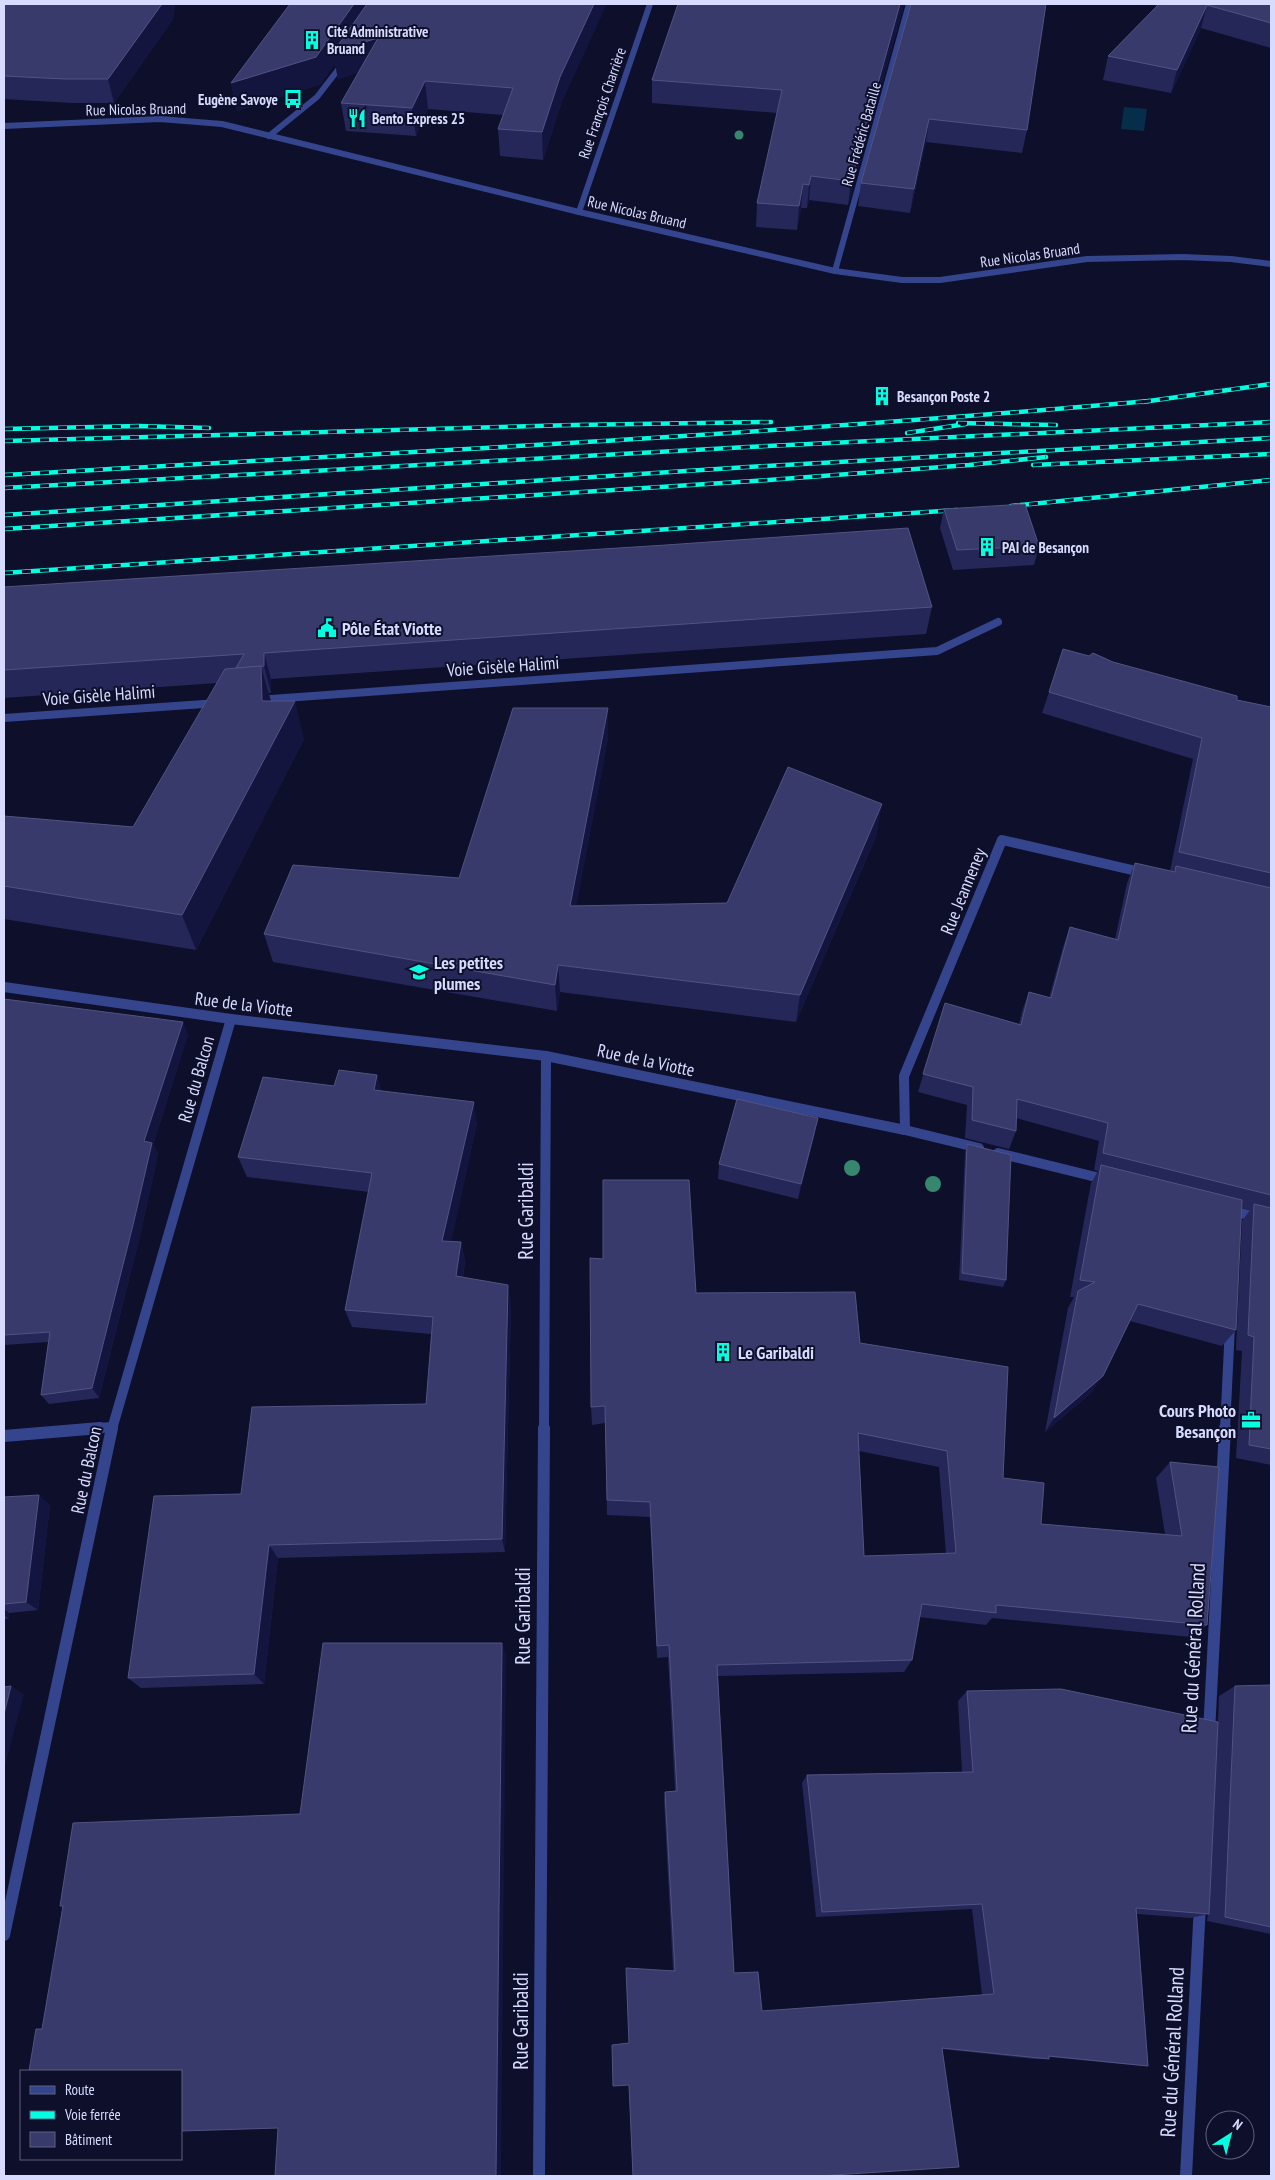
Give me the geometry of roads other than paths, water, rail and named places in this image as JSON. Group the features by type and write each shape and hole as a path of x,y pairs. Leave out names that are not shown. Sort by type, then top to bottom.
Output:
{"street":[{"name":"Rue François Charrière","path":"579,212 650,4"},
{"name":"Rue Frédéric Bataille","path":"835,271 909,4"},
{"path":"268,136 317,96 350,53"},
{"name":"Rue Nicolas Bruand","path":"4,126 160,119 222,124 579,212 835,271 902,280 940,280 1087,259 1182,257 1271,263"},
{"name":"Voie Gisèle Halimi","path":"252,700 937,652 998,622"},
{"name":"Voie Gisèle Halimi","path":"4,718 232,702"},
{"name":"Rue Jeanneney","path":"905,1130 904,1076 1002,840 1156,876"},
{"name":"Rue de la Viotte","path":"4,987 231,1020 546,1056 905,1130 1122,1183"},
{"name":"Rue du Balcon","path":"4,1935 112,1427 231,1020"},
{"name":"Rue Garibaldi","path":"539,2176 546,1056"},
{"path":"1217,1207 1271,1221"},
{"path":"1235,1225 1236,1212"},
{"name":"Rue du Général Rolland","path":"1208,1749 1231,1311"},
{"path":"4,1436 112,1427"},
{"name":"Rue du Général Rolland","path":"1186,2176 1201,1888"}],"water":[{"path":"1124,107 1147,109 1144,131 1121,129"}],"railway":[{"path":"1142,402 1271,384"},
{"path":"4,475 720,434 1149,401"},
{"path":"4,441 574,425 771,422"},
{"path":"4,488 748,447 1271,422"},
{"path":"958,423 1056,425"},
{"path":"907,433 966,424"},
{"path":"4,429 139,426 209,428"},
{"path":"4,515 748,467 1271,438"},
{"path":"1033,465 1271,454"},
{"path":"4,529 754,481 969,465 1046,457"},
{"path":"1011,506 1271,480"},
{"path":"4,573 957,510"}],"place":[{"name":"Cité Administrative Bruand","path":"312,40"},
{"name":"Eugène Savoye","path":"293,99"},
{"name":"Bento Express 25","path":"357,118"},
{"name":"Besançon Poste 2","path":"882,396"},
{"name":"PAI de Besançon","path":"987,547"},
{"name":"Pôle État Viotte","path":"327,628"},
{"name":"Les petites plumes","path":"419,972"},
{"name":"Le Garibaldi","path":"723,1352"},
{"name":"Cours Photo Besançon","path":"1251,1420"}]}
